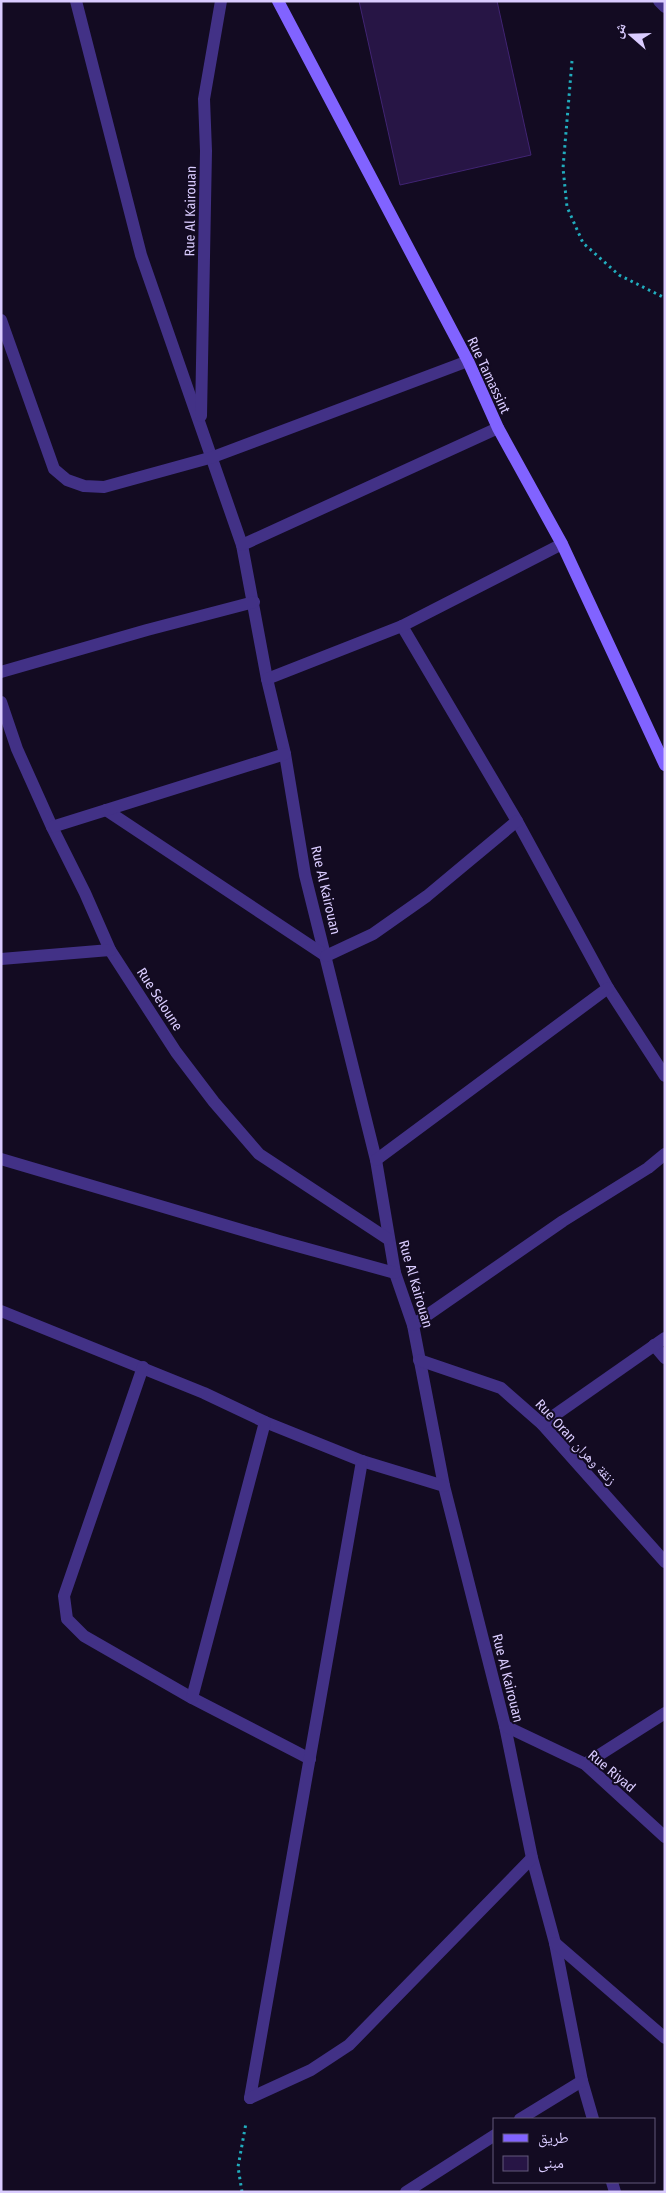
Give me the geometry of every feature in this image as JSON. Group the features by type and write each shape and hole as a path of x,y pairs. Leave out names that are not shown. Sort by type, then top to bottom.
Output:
{"main road":[{"name":"Rue Tamassint","path":"278,1 468,361 498,428 562,544 665,765"}],"street":[{"name":"Rue Al Kairouan","path":"76,1 141,255 213,457 242,545 267,679 285,754 305,875 376,1160 395,1273 414,1324 419,1360 444,1486 506,1726 532,1858 555,1943 582,2081 593,2118"},
{"name":"Rue Al Kairouan","path":"201,424 206,151 204,98 221,1"},
{"path":"659,1 665,7"},
{"path":"1,320 54,468 67,480 84,486 104,487 213,457 468,361"},
{"path":"242,545 498,428"},
{"path":"267,679 402,626 562,544"},
{"path":"1,672 147,630 254,602"},
{"path":"402,626 517,820 608,988 665,1076"},
{"name":"Rue Seloune","path":"1,702 4,716 17,749 110,950 176,1052 214,1102 260,1154 388,1239"},
{"path":"52,827 285,754"},
{"path":"106,810 326,956 373,934 427,896 517,820"},
{"path":"1,959 110,950"},
{"path":"376,1160 608,988"},
{"path":"414,1324 563,1222 648,1168 665,1154"},
{"path":"1,1159 279,1242 395,1273"},
{"path":"1,1311 143,1367 265,1422 362,1461 444,1486"},
{"path":"542,1424 665,1338"},
{"path":"654,1346 665,1358"},
{"name":"Rue Oran زنقة وهران","path":"419,1360 501,1388 542,1424 665,1562"},
{"path":"143,1367 64,1596 68,1619 84,1636 192,1698 310,1759"},
{"path":"192,1698 265,1422"},
{"path":"250,2098 362,1461"},
{"path":"585,1764 665,1713"},
{"name":"Rue Riyad","path":"506,1726 585,1764 665,1837"},
{"path":"250,2098 311,2070 349,2045 532,1858"},
{"path":"555,1943 665,2038"},
{"path":"522,2118 582,2081"},
{"path":"406,2192 493,2136"}],"path":[{"path":"572,61 563,168 567,207 583,243 619,275 665,298"},
{"path":"242,2192 238,2167 250,2098"}],"building":[{"path":"359,1 497,1 531,155 400,185"}]}
